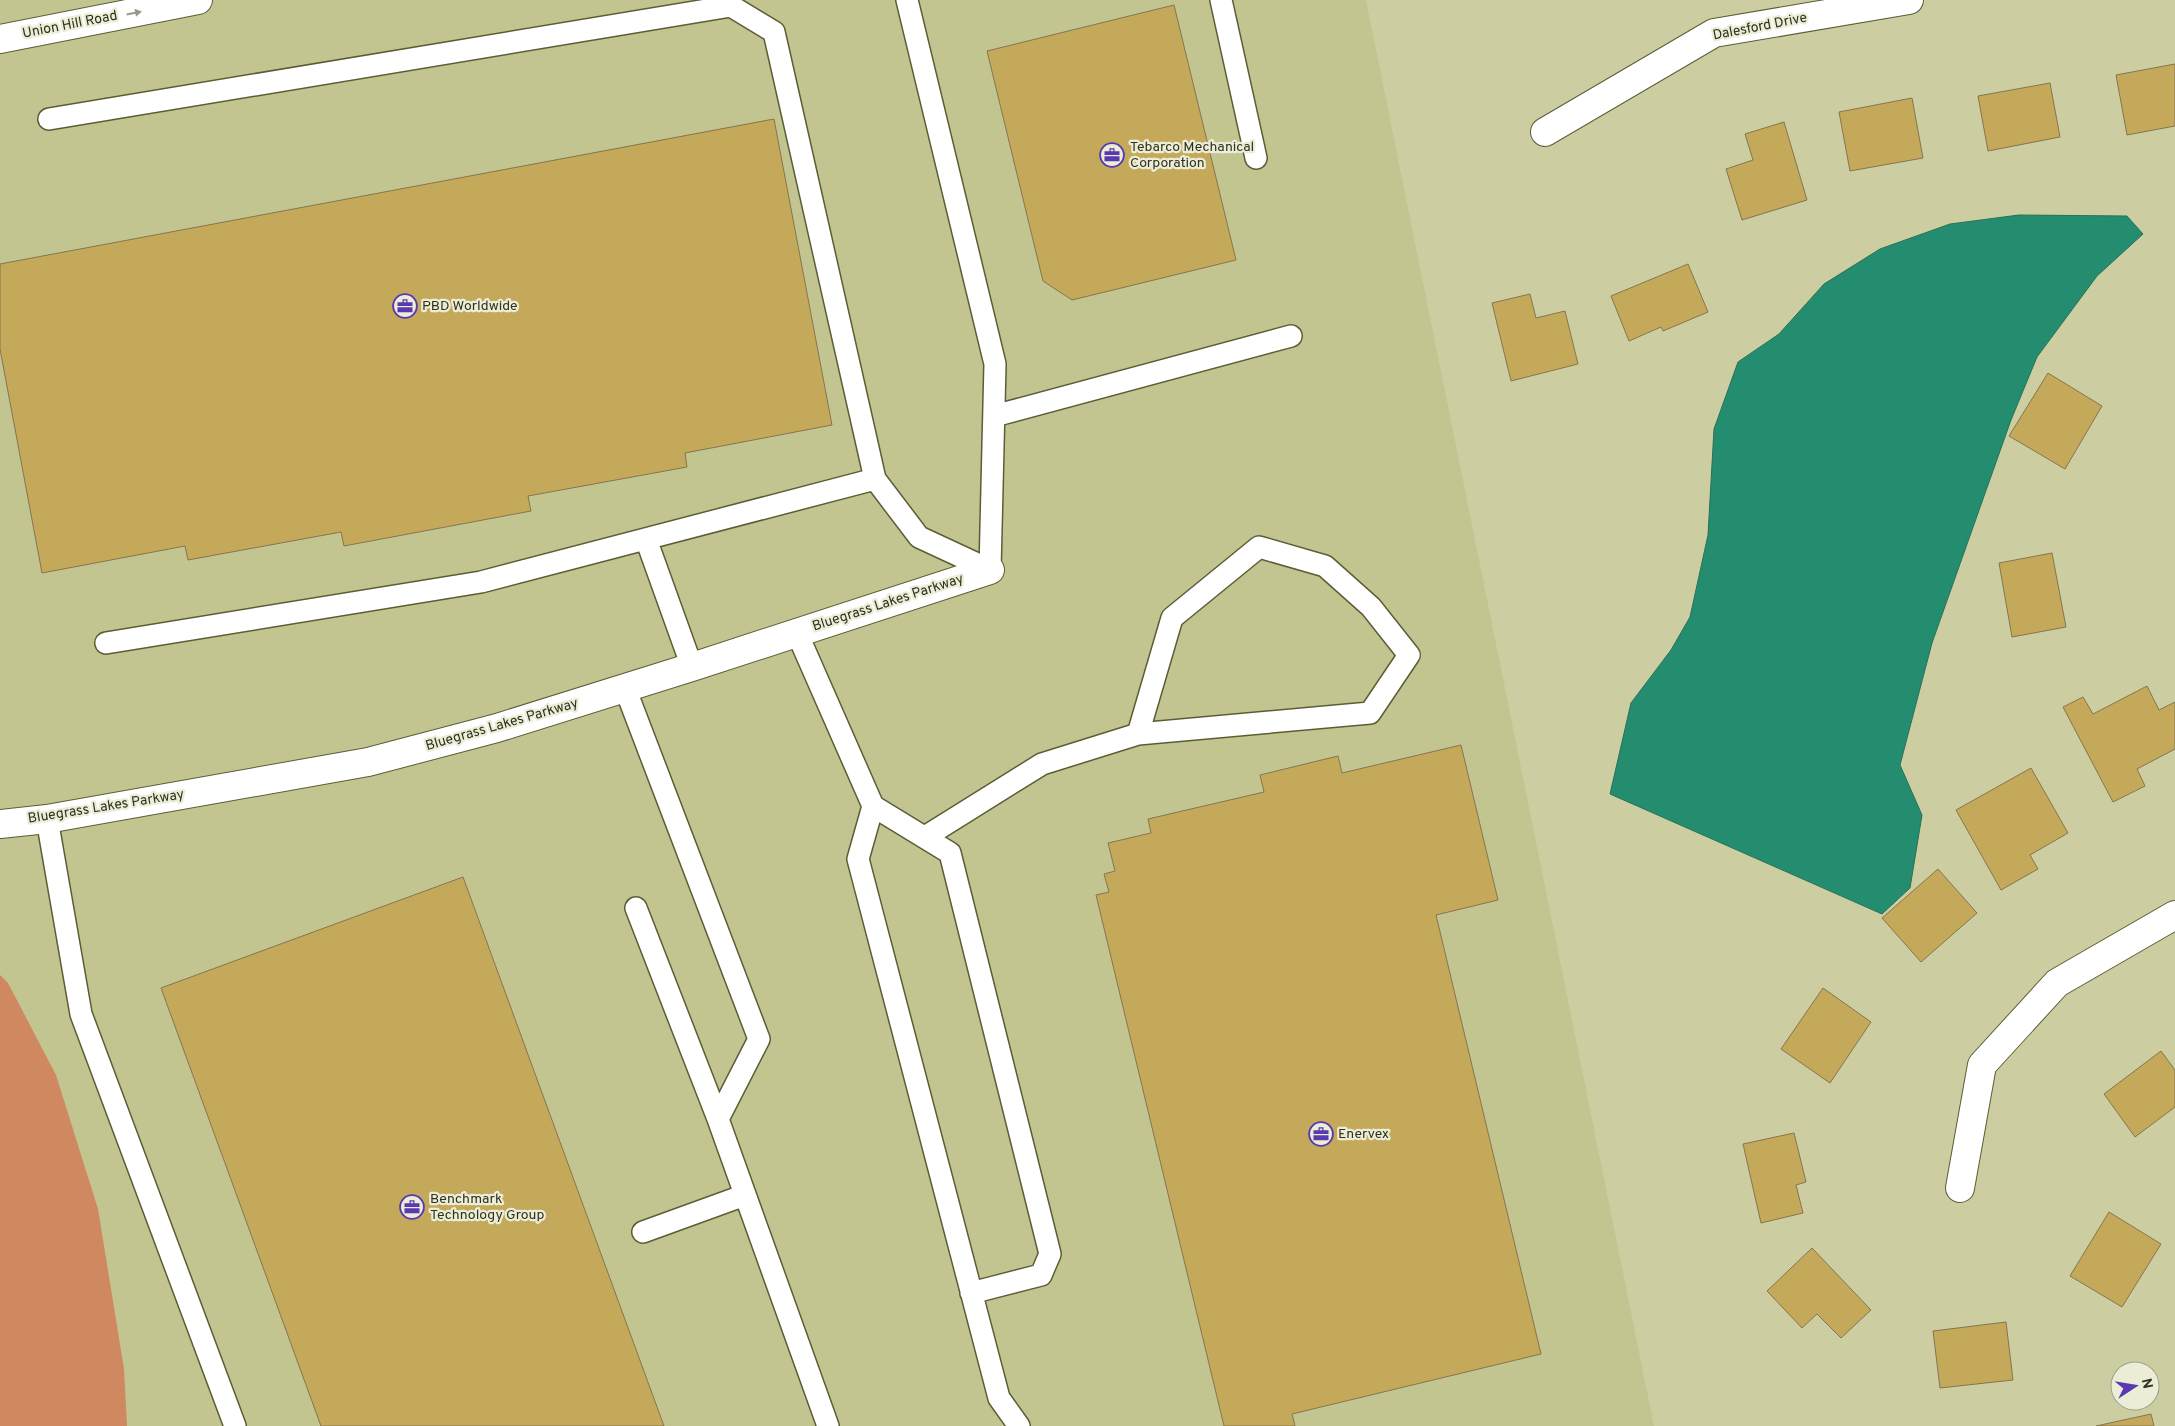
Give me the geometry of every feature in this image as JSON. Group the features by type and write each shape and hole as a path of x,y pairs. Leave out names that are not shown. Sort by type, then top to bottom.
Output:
{"street":[{"name":"Union Hill Road","path":"0,39 198,0"},
{"name":"Dalesford Drive","path":"1545,132 1714,33 1909,0"},
{"name":"Bluegrass Lakes Parkway","path":"0,824 47,819 368,762 498,728 990,570"},
{"path":"1960,1188 1982,1066 2057,984 2175,915"}],"lane":[{"path":"50,119 731,6 774,32 876,479 918,537 990,570 995,364 907,0"},
{"path":"1221,0 1256,158"},
{"path":"994,416 1291,336"},
{"path":"106,643 481,582 876,479"},
{"path":"646,539 692,667"},
{"path":"924,837 1042,764 1138,734 1370,714 1410,655 1372,607 1326,566 1259,547 1172,618 1138,734"},
{"path":"797,633 873,806 950,853 1050,1254 1041,1275 971,1293"},
{"path":"626,688 759,1039 718,1120"},
{"path":"873,806 858,860 999,1398 1019,1426"},
{"path":"47,819 81,1014 235,1426"},
{"path":"636,908 718,1120 828,1426"},
{"path":"643,1232 745,1195"}],"shaded area":[{"path":"0,0 1366,0 1654,1426 0,1426"},
{"path":"2019,215 2127,216 2143,234 2097,276 2037,357 2011,420 1932,643 1900,765 1922,815 1910,888 1882,914 1610,794 1631,703 1671,650 1690,617 1708,535 1714,429 1738,362 1779,334 1824,284 1880,249 1950,224"},
{"path":"0,975 8,983 56,1075 98,1209 124,1369 127,1426 0,1426"}],"building":[{"name":"Tebarco Mechanical Corporation","path":"1174,5 1236,260 1072,300 1043,281 987,51"},
{"path":"2175,64 2175,126 2127,135 2116,75"},
{"path":"2050,83 2060,137 1988,151 1978,96"},
{"path":"1912,98 1923,158 1850,171 1839,112"},
{"name":"PBD Worldwide","path":"774,119 832,425 685,453 687,467 528,496 531,511 344,546 341,532 188,560 185,546 42,573 0,349 0,264"},
{"path":"1784,122 1807,200 1742,220 1726,169 1753,160 1745,134"},
{"path":"1688,264 1708,312 1663,331 1661,327 1629,341 1611,296"},
{"path":"1530,294 1536,318 1565,311 1578,364 1511,381 1492,303"},
{"path":"2048,373 2102,406 2065,469 2009,436"},
{"path":"2052,553 2066,627 2012,637 1999,563"},
{"path":"2147,686 2159,710 2175,702 2175,749 2137,769 2145,786 2113,802 2063,707 2083,697 2093,714"},
{"name":"Enervex","path":"1461,745 1498,900 1436,915 1541,1354 1292,1414 1295,1426 1224,1426 1096,895 1109,892 1104,874 1115,871 1108,843 1151,833 1148,819 1264,792 1260,775 1338,756 1342,773"},
{"path":"2031,768 2068,833 2030,855 2038,869 2001,890 1956,810"},
{"path":"1938,869 1977,913 1921,962 1882,918"},
{"name":"Benchmark Technology Group","path":"463,877 664,1426 321,1426 161,988"},
{"path":"1823,988 1871,1022 1830,1083 1781,1049"},
{"path":"2161,1051 2175,1070 2175,1107 2135,1137 2104,1094"},
{"path":"1794,1133 1806,1182 1796,1185 1803,1213 1761,1223 1743,1144"},
{"path":"2109,1212 2161,1244 2122,1307 2070,1276"},
{"path":"1812,1248 1871,1310 1841,1338 1817,1314 1802,1328 1767,1291"},
{"path":"2006,1322 2013,1380 1940,1388 1933,1331"},
{"path":"2151,1414 2154,1426 2096,1426"}],"place":[{"name":"Tebarco Mechanical Corporation","path":"1112,155"},
{"name":"PBD Worldwide","path":"405,306"},
{"name":"Enervex","path":"1321,1134"},
{"name":"Benchmark Technology Group","path":"412,1207"}]}
